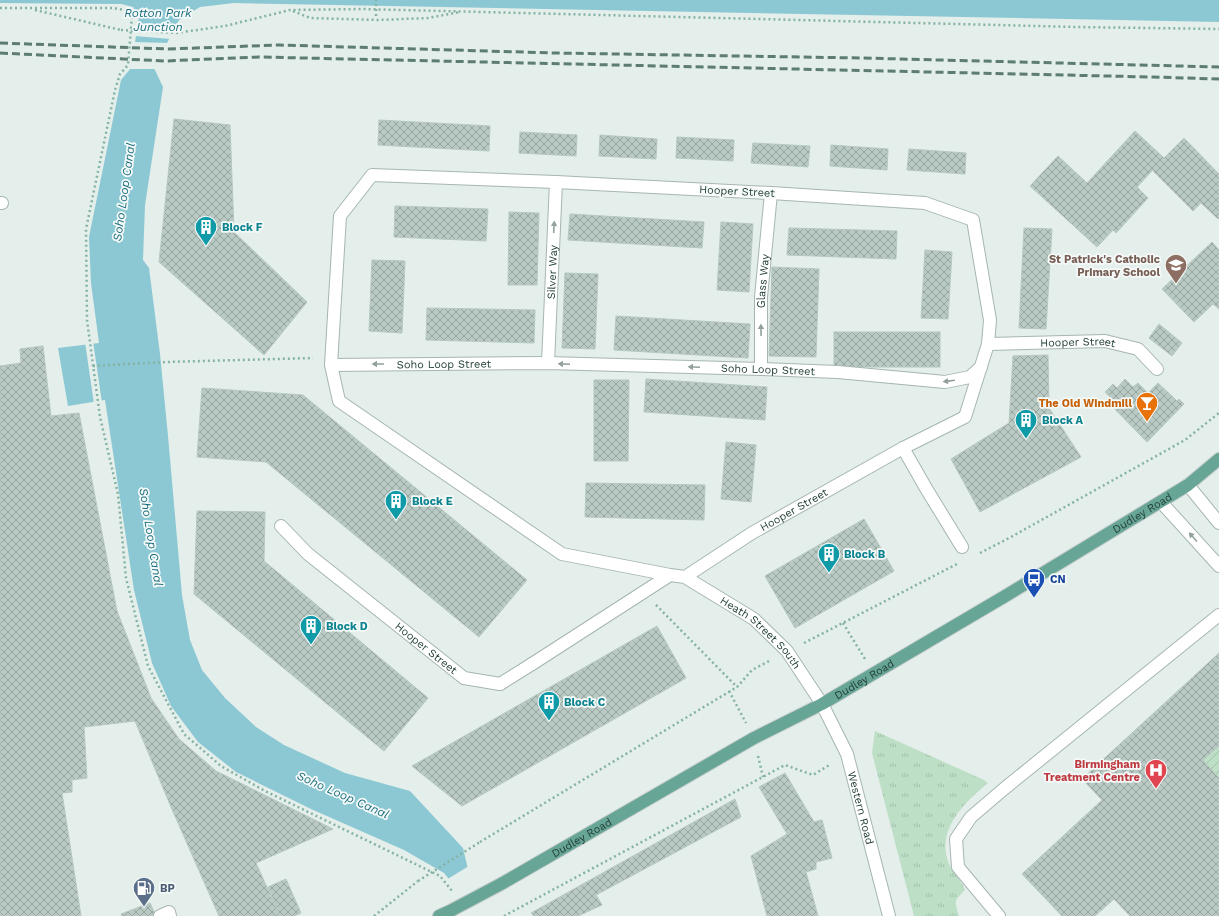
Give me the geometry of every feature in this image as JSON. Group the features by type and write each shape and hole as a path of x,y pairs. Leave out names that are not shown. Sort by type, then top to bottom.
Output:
{"main road":[{"name":"Dudley Road","path":"439,916 501,884 754,738 822,704 874,674 1007,596 1161,502 1188,485 1219,459"}],"street":[{"name":"Hooper Street","path":"332,361 340,216 372,175 556,182 925,203 974,220 990,320 988,344 965,417 903,448 752,533 685,577"},
{"name":"Silver Way","path":"548,363 556,182"},
{"name":"Glass Way","path":"761,369 761,297 770,193"},
{"name":"Hooper Street","path":"988,344 1105,341 1138,349 1157,369"},
{"name":"Soho Loop Street","path":"332,361 548,363 761,369 838,372 946,382 970,378 982,365"},
{"path":"332,361 339,401 562,554 685,577"},
{"path":"903,448 962,546"},
{"path":"1188,485 1219,523"},
{"path":"1161,502 1219,566"},
{"name":"Hooper Street","path":"282,526 308,554 464,678 500,684 670,575"},
{"name":"Heath Street South","path":"685,577 754,619 787,651 822,704"},
{"path":"999,916 958,867 956,839 971,817 1219,615"},
{"name":"Western Road","path":"822,704 847,754 889,916"},
{"path":"160,916 169,912 170,916"}],"path":[{"path":"376,0 376,16 378,20"},
{"path":"0,8 113,8 125,10 132,16 128,65 120,74 115,90 86,229 87,320 100,417 118,494 126,578 148,666 184,734 221,766 265,791 440,876 454,893"},
{"path":"31,9 121,30 176,33 226,26 290,10 363,9 1076,27 1219,29"},
{"path":"290,10 310,18 378,20 428,18 466,11"},
{"path":"93,366 166,362 332,361"},
{"path":"978,553 1011,537 1185,440 1219,413"},
{"path":"374,916 418,881 737,687 752,670 958,564"},
{"path":"644,592 737,687"},
{"path":"843,623 874,674"},
{"path":"504,916 785,766 813,775 847,754"}],"green space":[{"path":"875,731 988,783 962,808 949,828 946,840 946,852 949,864 965,890 956,901 959,916 914,916 872,753"},
{"path":"1219,746 1219,778 1203,760"}],"water":[{"path":"0,0 1219,0 1219,22 234,3 200,7 179,20 154,68 163,87 145,205 143,260 149,268 160,354 182,595 190,640 202,670 225,698 256,727 284,745 345,773 410,791 463,848 479,916 444,873 404,850 311,809 236,772 198,742 171,706 152,663 134,590 105,400 68,406 58,348 99,343 91,283 89,237 121,80 131,68 139,17 133,7 121,4 0,3"}],"pier":[{"path":"136,25 176,29 171,39 134,36"},
{"path":"133,42 169,43 156,68 157,69 128,69"},
{"path":"93,341 102,403 94,404 85,342"},
{"path":"469,866 505,916 477,916 446,880"}],"building":[{"name":"Block F","path":"174,119 230,125 234,232 307,302 264,355 159,262"},
{"path":"379,120 490,126 489,151 378,145"},
{"path":"1135,131 1164,158 1137,187 1148,198 1116,233 1113,230 1097,247 1030,186 1058,156 1087,183"},
{"path":"520,132 577,135 576,156 519,153"},
{"path":"600,135 657,139 656,159 599,156"},
{"path":"677,137 734,140 733,161 676,158"},
{"path":"1184,138 1219,174 1218,219 1201,203 1193,211 1152,170"},
{"path":"753,143 810,146 808,167 751,163"},
{"path":"831,145 888,149 887,170 830,166"},
{"path":"909,149 966,153 965,174 907,170"},
{"path":"395,206 488,209 486,241 394,237"},
{"path":"509,212 539,213 537,285 508,285"},
{"path":"570,214 704,222 702,248 568,240"},
{"path":"721,222 753,224 749,292 717,290"},
{"path":"789,228 897,231 896,259 787,255"},
{"path":"1024,228 1052,229 1046,329 1019,328"},
{"path":"1212,242 1219,250 1219,309 1213,304 1194,322 1162,289"},
{"path":"925,250 952,252 948,319 921,318"},
{"path":"372,260 405,261 402,333 369,331"},
{"path":"772,267 819,269 816,357 769,356"},
{"path":"565,273 598,274 595,349 562,348"},
{"path":"427,308 535,310 534,343 426,340"},
{"path":"616,316 750,324 748,358 614,350"},
{"path":"1159,324 1182,343 1172,356 1149,338"},
{"path":"834,332 940,332 940,367 834,367"},
{"path":"43,346 51,416 79,413 117,611 151,698 179,739 216,771 333,829 256,863 280,916 219,916 135,721 84,727 87,778 72,780 72,792 62,793 81,916 0,916 0,366 21,363 20,349"},
{"name":"Block A","path":"1048,355 1049,408 1081,457 980,512 951,459 1009,423 1013,356"},
{"path":"646,379 767,387 765,420 644,412"},
{"name":"The Old Windmill","path":"1125,379 1133,387 1138,383 1148,393 1158,383 1177,401 1179,399 1184,404 1147,442 1106,400 1110,397 1105,392 1113,384 1117,388"},
{"path":"594,380 629,380 628,461 594,461"},
{"name":"Block E","path":"202,388 303,395 527,580 479,637 266,462 197,457"},
{"path":"726,442 756,445 751,502 721,499"},
{"path":"586,483 705,485 704,520 585,517"},
{"name":"Block D","path":"197,511 265,512 264,561 428,698 384,751 194,594"},
{"name":"Block B","path":"864,519 894,571 795,628 765,576"},
{"name":"Block C","path":"657,626 686,678 462,806 412,766"},
{"name":"Birmingham Treatment Centre","path":"1219,653 1219,746 1203,760 1219,778 1219,916 1130,916 1114,899 1095,916 1062,916 1022,874 1102,800 1082,779"},
{"path":"785,773 814,822 822,820 832,858 816,862 816,869 806,872 818,916 767,916 751,856 787,834 759,787"},
{"path":"735,799 741,817 596,895 602,905 578,916 534,916 531,913"},
{"path":"286,879 301,913 294,916 280,916 268,887"},
{"name":"BP","path":"150,903 156,916 122,916 121,914"}],"railway":[{"path":"0,43 168,49 279,45 555,53 861,58 1219,67"},
{"path":"0,53 165,61 259,57 1219,79"}],"place":[{"name":"Block F","path":"206,246"},
{"name":"St Patrick's Catholic Primary School","path":"1176,284"},
{"name":"The Old Windmill","path":"1147,422"},
{"name":"Block A","path":"1026,440"},
{"name":"Block E","path":"396,520"},
{"name":"Block B","path":"829,574"},
{"name":"CN","path":"1034,598"},
{"name":"Block D","path":"311,646"},
{"name":"Block C","path":"549,722"},
{"name":"Birmingham Treatment Centre","path":"1156,790"},
{"name":"BP","path":"144,908"}],"water label":[{"name":"Rotton Park Junction","path":"158,20"},
{"name":"Soho Loop Canal","path":"124,192"},
{"name":"Soho Loop Canal","path":"151,537"},
{"name":"Soho Loop Canal","path":"343,795"}]}
